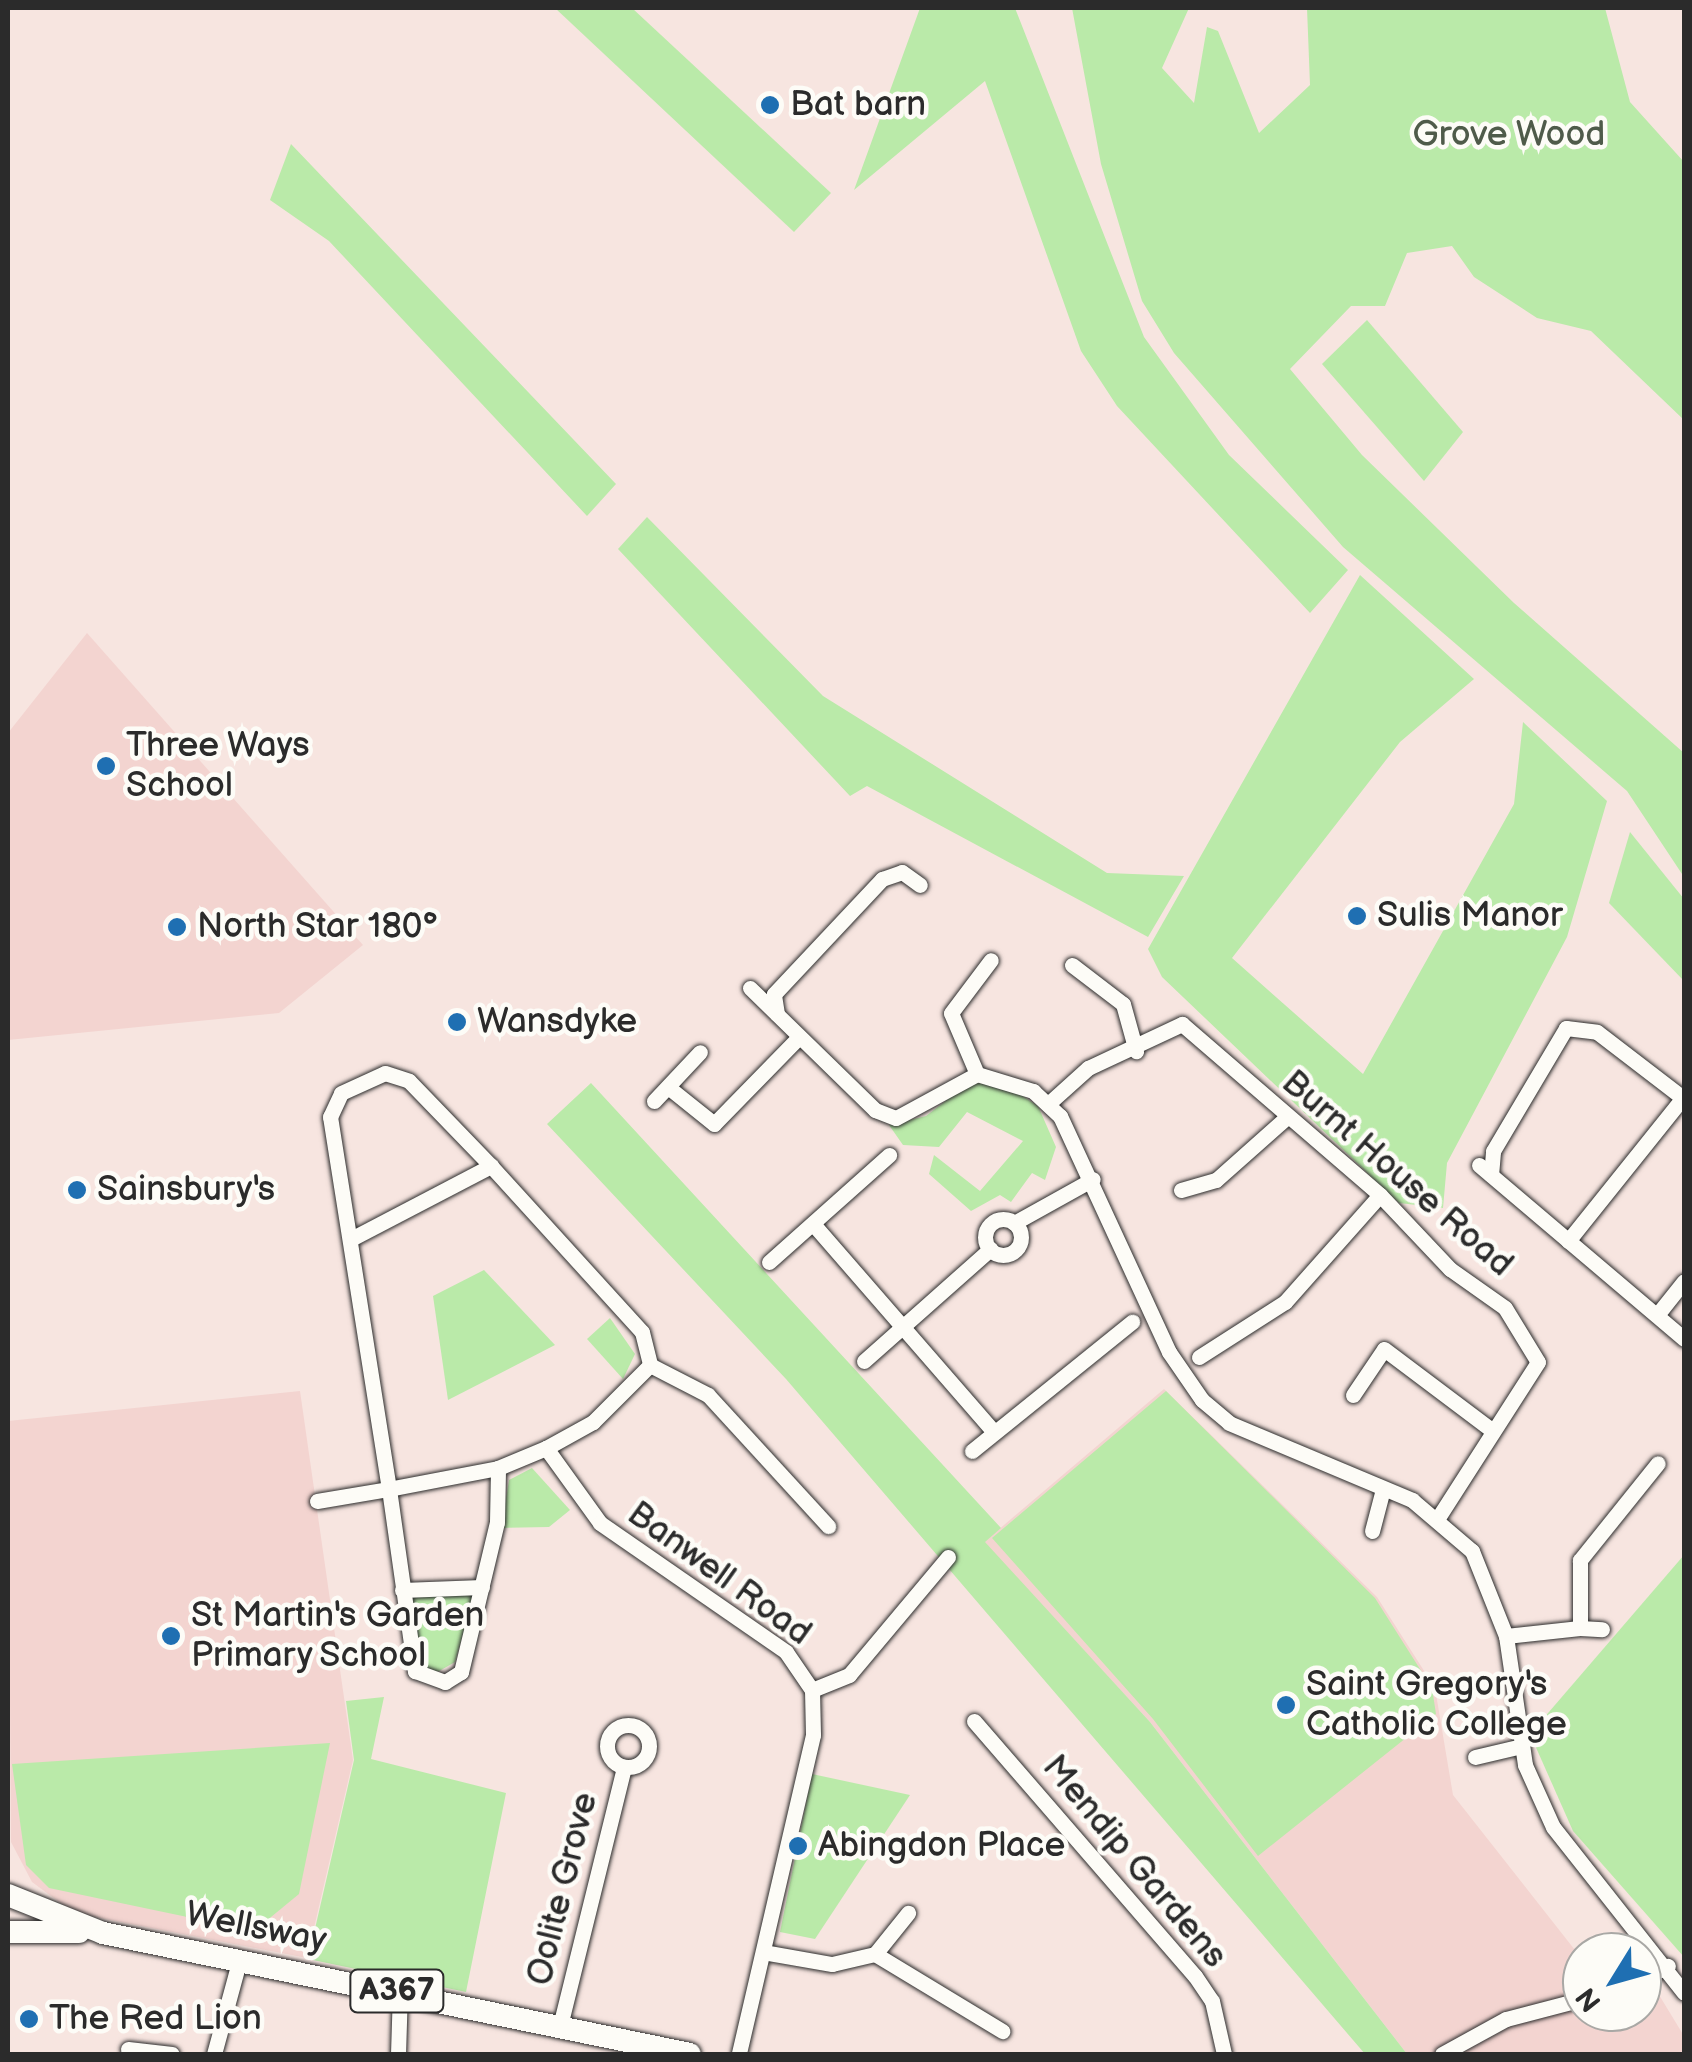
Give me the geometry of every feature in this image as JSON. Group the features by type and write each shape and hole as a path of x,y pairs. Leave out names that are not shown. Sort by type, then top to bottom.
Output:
{"main road":[{"name":"Wellsway","path":"8,1918 8,1898 103,1933 690,2054"},
{"name":"Wellsway","path":"8,1932 103,1933"}],"street":[{"path":"778,1014 774,994 882,879 902,872 920,885"},
{"path":"977,1074 952,1013 991,960"},
{"path":"1072,965 1123,1004 1136,1051"},
{"path":"750,988 799,1037 896,1118 977,1074 1011,1077 1048,1104 1093,1179 1169,1352 1202,1400 1229,1424 1382,1489 1438,1518 1486,1572 1506,1636 1522,1746 1553,1827 1668,1966 1684,1993"},
{"name":"Burnt House Road","path":"1048,1104 1088,1068 1136,1051 1182,1024 1380,1196 1534,1344 1534,1372 1438,1518"},
{"path":"1568,1241 1684,1097 1596,1032 1566,1028 1485,1170 1568,1241 1657,1315 1684,1339"},
{"path":"668,1087 714,1124 799,1037"},
{"path":"654,1101 700,1052"},
{"path":"498,1468 482,1587 461,1672 432,1683 416,1671 402,1590 353,1238 330,1117 340,1094 402,1075 642,1332 650,1365"},
{"path":"1181,1190 1216,1180 1287,1117"},
{"path":"770,1262 888,1155"},
{"path":"353,1238 491,1166"},
{"path":"990,1249 990,1224 1014,1223 1093,1179"},
{"path":"1199,1358 1285,1302 1380,1196"},
{"path":"864,1362 990,1249 1016,1249 1014,1223"},
{"path":"814,1225 906,1325 994,1432"},
{"path":"1657,1315 1684,1281"},
{"path":"972,1450 1132,1322"},
{"path":"1352,1395 1384,1349 1493,1431"},
{"path":"316,1501 498,1468 593,1422 650,1365"},
{"path":"650,1365 680,1374 728,1414 828,1526"},
{"name":"Banwell Road","path":"546,1448 600,1523 786,1652 812,1690 813,1735 739,2054"},
{"path":"1580,1628 1580,1560 1658,1463"},
{"path":"1372,1530 1382,1489"},
{"path":"812,1690 849,1676 948,1556"},
{"path":"402,1590 482,1587"},
{"path":"1506,1636 1602,1629"},
{"name":"Mendip Gardens","path":"974,1721 1195,1976 1212,2001 1224,2054"},
{"path":"1475,1756 1522,1746"},
{"name":"Oolite Grove","path":"560,2026 624,1766"},
{"path":"763,1952 832,1964 875,1954 908,1913"},
{"path":"875,1954 1002,2031"},
{"path":"214,2054 238,1962"},
{"path":"1662,1969 1668,1966"},
{"path":"398,2054 400,1992"},
{"path":"1442,2054 1506,2019 1562,2004"},
{"path":"128,2049 172,2054"}],"shaded area":[{"path":"87,633 363,945 279,1013 8,1040 8,733"},
{"name":"Saint Gregory's Catholic College","path":"1164,1389 1377,1597 1435,1688 1453,1795 1562,1934 1562,2032 1662,2032 1662,2000 1684,2036 1684,2054 1407,2054 1150,1722 984,1542"},
{"name":"St Martin's Garden Primary School","path":"300,1391 353,1760 307,1958 74,1913 32,1882 11,1842 8,1421"}],"green space":[{"path":"555,8 632,8 831,193 794,232"},
{"path":"920,8 1015,8 1144,337 1229,455 1348,570 1310,613 1117,406 1081,351 985,81 854,190"},
{"name":"Grove Wood","path":"1072,8 1189,8 1162,68 1194,103 1207,27 1218,31 1259,133 1310,85 1307,8 1605,8 1630,102 1684,162 1684,420 1591,331 1537,318 1474,277 1452,246 1407,253 1385,306 1351,306 1290,369 1362,455 1514,603 1684,753 1684,877 1627,791 1343,547 1174,353 1142,301 1101,164"},
{"path":"291,144 616,484 587,516 329,241 270,200"},
{"path":"1367,320 1463,432 1424,481 1322,364"},
{"path":"647,517 823,696 1107,873 1184,876 1148,937 867,786 850,796 618,549"},
{"path":"1360,575 1474,679 1400,742 1232,958 1363,1074 1514,804 1523,722 1607,801 1567,937 1447,1163 1443,1208 1399,1203 1162,977 1148,949"},
{"path":"1630,832 1684,899 1684,981 1609,903"},
{"path":"974,1079 1001,1082 1038,1106 1056,1147 1045,1180 1032,1173 1011,1202 1000,1195 971,1211 929,1174 934,1155 980,1191 1023,1141 967,1112 939,1147 903,1145 889,1125 926,1116"},
{"path":"591,1083 1001,1528 985,1542 1150,1722 1407,2054 1365,2054 786,1379 547,1124"},
{"path":"484,1270 555,1345 448,1400 433,1296"},
{"path":"610,1318 635,1354 623,1379 587,1339"},
{"path":"1166,1391 1375,1598 1432,1688 1436,1714 1258,1856 1153,1719 992,1538"},
{"path":"532,1468 570,1510 549,1527 501,1528 509,1480"},
{"path":"1684,1555 1684,1957 1573,1831 1530,1734"},
{"path":"475,1593 455,1662 434,1674 419,1664 409,1595"},
{"path":"384,1697 371,1759 506,1793 466,1992 308,1959 354,1760 346,1701"},
{"path":"330,1743 299,1894 254,1931 49,1888 26,1865 12,1764"},
{"path":"812,1774 910,1795 815,1939 780,1932"}],"place":[{"name":"Bat barn","path":"770,105"},
{"name":"Three Ways School","path":"106,766"},
{"name":"Sulis Manor","path":"1357,916"},
{"name":"North Star 180°","path":"177,927"},
{"name":"Wansdyke","path":"457,1022"},
{"name":"Sainsbury's","path":"77,1190"},
{"name":"St Martin's Garden Primary School","path":"171,1636"},
{"name":"Saint Gregory's Catholic College","path":"1286,1705"},
{"name":"Abingdon Place","path":"798,1846"},
{"name":"The Red Lion","path":"29,2019"}]}
